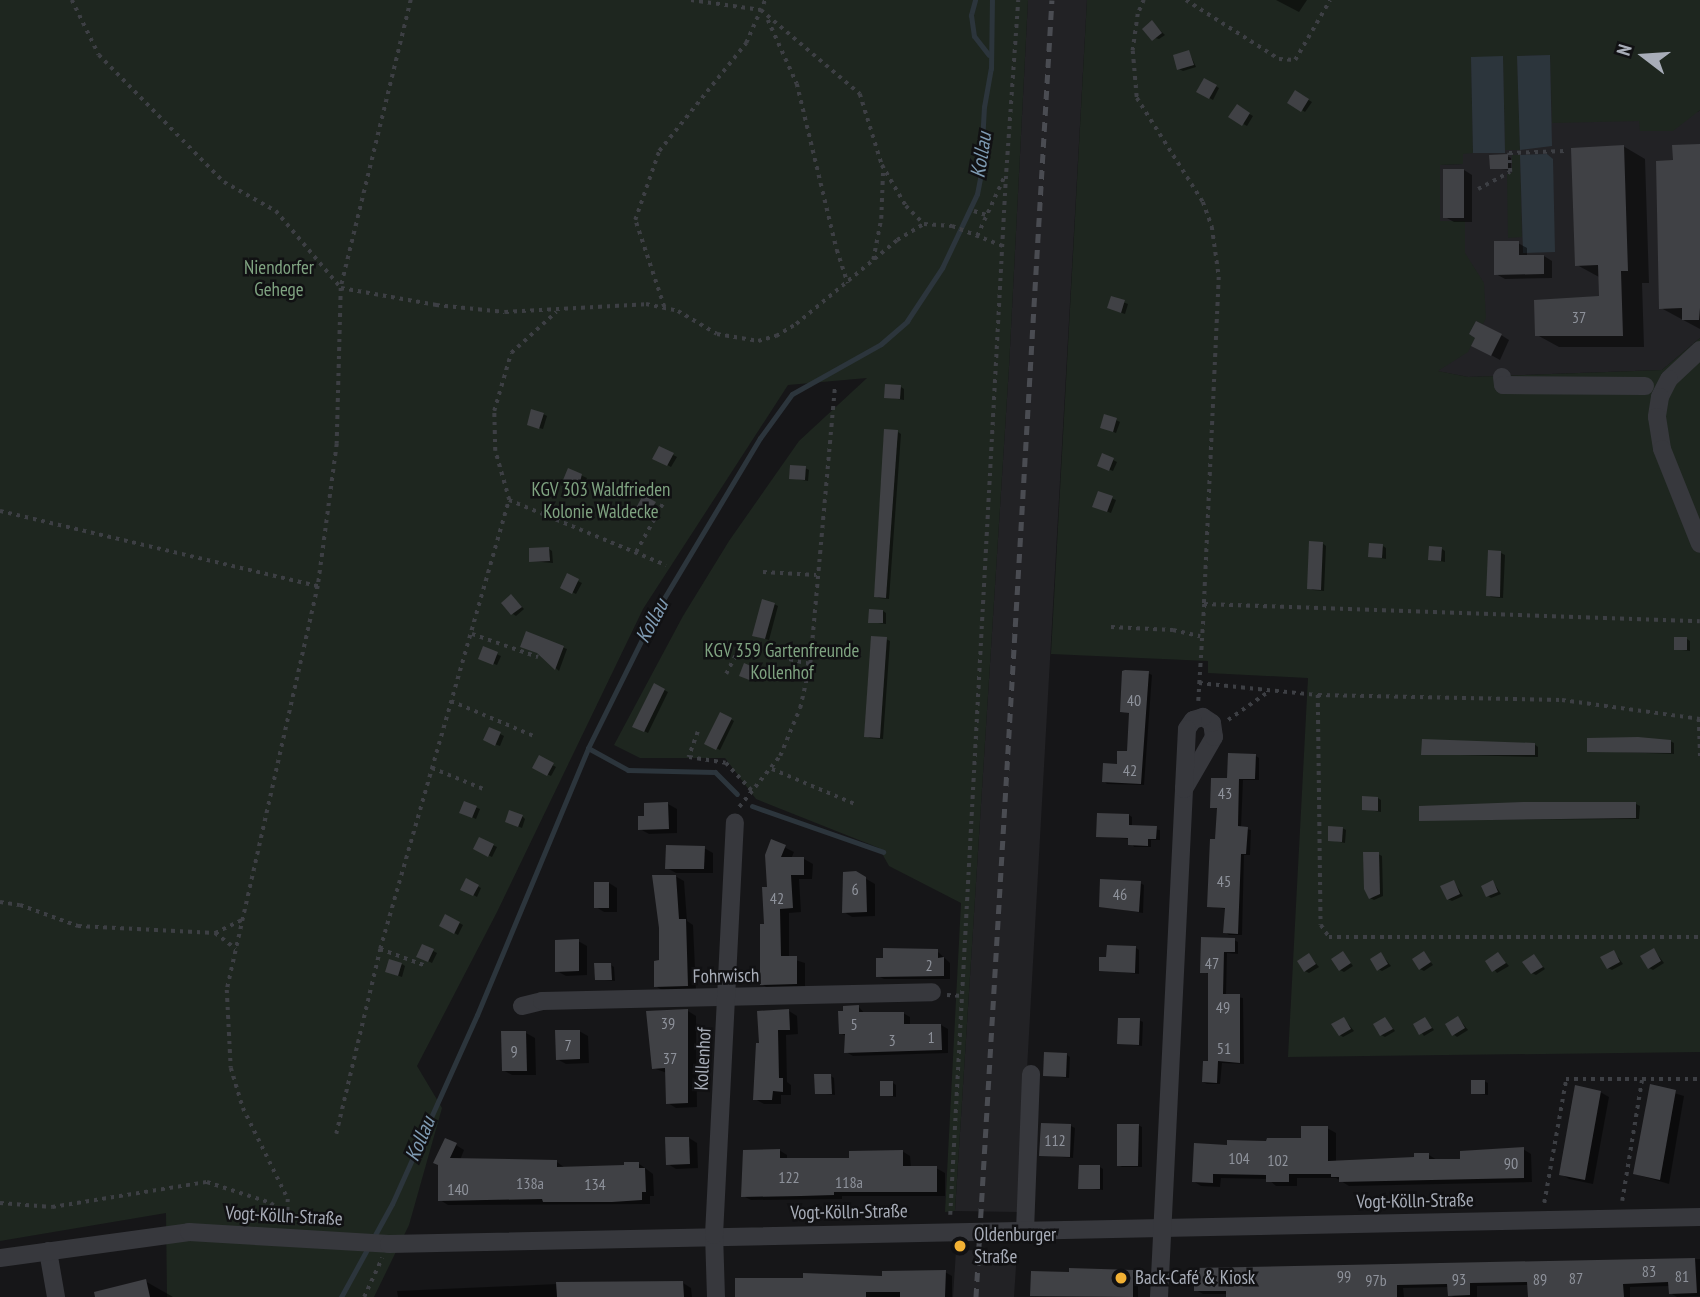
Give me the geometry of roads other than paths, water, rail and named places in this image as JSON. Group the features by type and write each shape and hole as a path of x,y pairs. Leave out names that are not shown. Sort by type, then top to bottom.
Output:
{"street":[{"path":"1700,350 1669,379 1660,397 1657,417 1662,449 1700,544"},
{"path":"1502,377 1503,385 1645,386"},
{"path":"1159,1297 1185,738 1189,723 1197,717 1208,719 1215,729 1211,745 1184,789"},
{"name":"Kollenhof","path":"716,1297 714,1236 735,823"},
{"name":"Fohrwisch","path":"522,1006 542,1001 932,992"},
{"path":"1025,1231 1031,1074"},
{"name":"Vogt-Kölln-Straße","path":"0,1258 189,1232 386,1244 1700,1217"},
{"path":"48,1251 56,1297"}],"waterway":[{"path":"975,0 971,15 974,36 989,55"},
{"name":"Kollau","path":"341,1297 392,1204 477,1015 588,748 654,615 760,438 792,394 881,344 907,321 942,268 977,194 980,178 984,107 991,69 992,0"},
{"path":"588,748 628,770 715,772 737,794"},
{"path":"752,806 883,852"}],"railway":[{"path":"976,1297 1052,0"}],"place":[{"name":"Oldenburger Straße","path":"960,1246"},
{"name":"Back-Café & Kiosk","path":"1121,1278"}],"park label":[{"name":"Niendorfer Gehege","path":"279,279"},
{"name":"KGV 303 Waldfrieden Kolonie Waldecke","path":"601,501"},
{"name":"KGV 359 Gartenfreunde Kollenhof","path":"782,662"}]}
